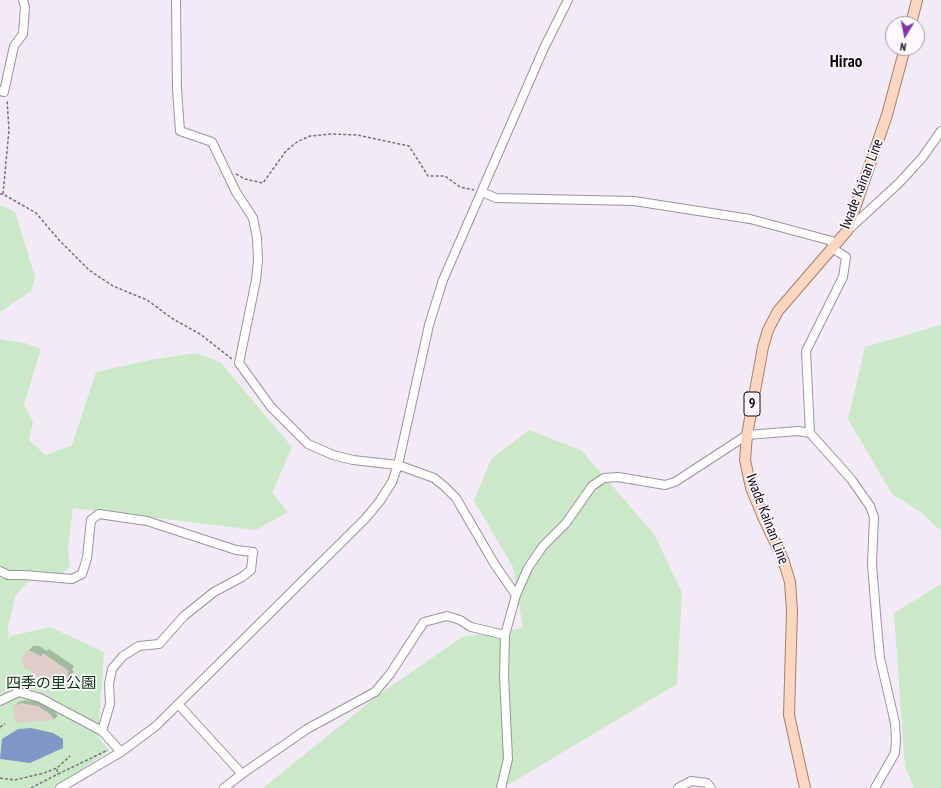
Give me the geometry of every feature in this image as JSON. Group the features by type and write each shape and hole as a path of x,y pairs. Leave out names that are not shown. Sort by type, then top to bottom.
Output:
{"main road":[{"path":"913,16 917,0"},
{"name":"Iwade Kainan Line","path":"805,788 789,715 792,611 790,582 783,559 763,517 752,488 745,460 747,435 763,346 768,330 778,311 847,231 888,115 903,56"}],"street":[{"path":"2,92 14,46 23,34 25,7 24,0"},
{"path":"176,0 177,89 180,131 212,142 236,192 253,218 258,260 256,280 238,363 271,407 308,444 333,455 353,460 398,465 434,478 456,498 495,565 516,595"},
{"path":"60,788 156,726 179,705 365,519 380,501 392,482 398,465 429,325 443,280 544,48 568,0"},
{"path":"847,231 899,183 922,158 941,131"},
{"path":"482,192 496,198 634,201 750,219 832,241 832,248 846,256 843,277 806,352 810,433"},
{"path":"501,788 508,758 504,676 505,635 516,595 528,568 543,546 566,523 592,486 604,478 618,477 666,485 675,482 747,435 798,431 810,433 851,479 870,506 874,517 872,564 880,658 895,724 896,739 895,753 875,788"},
{"path":"0,570 8,576 24,575 72,579 82,574 87,558 91,520 99,514 147,521 236,550 253,552 251,570 242,577 214,592 196,606 184,616 159,644 140,646 122,656 112,669 109,684 110,704 102,731"},
{"path":"224,788 307,728 374,692 390,674 424,622 447,616 460,620 471,627 505,635"},
{"path":"0,701 19,692 40,698 102,731 119,750"},
{"path":"179,705 242,774"},
{"path":"678,788 691,781 707,784 711,788"}],"path":[{"path":"2,92 8,106 9,130 3,194"},
{"path":"224,167 245,179 263,183 286,151 297,142 310,136 332,134 357,135 409,146 428,176 445,176 460,187 482,192"},
{"path":"0,194 3,194 36,213 63,245 89,270 113,286 147,300 173,319 200,334 238,363"},
{"path":"0,727 4,724"},
{"path":"30,788 103,750 119,750"},
{"path":"0,778 15,780 57,768 70,756"},
{"path":"57,768 58,774"}],"green space":[{"path":"0,205 15,212 35,277 31,291 0,312"},
{"path":"941,325 941,531 922,513 892,494 848,419 865,347"},
{"name":"四季の里公園","path":"0,339 25,343 41,349 24,404 33,422 29,440 46,455 72,445 96,372 150,360 196,353 220,362 292,447 272,493 288,512 256,530 73,508 68,548 70,567 62,574 39,573 22,588 15,596 8,627 9,639 11,636 50,627 104,652 98,736 109,751 54,788 0,788"},
{"path":"529,430 581,450 654,534 682,592 677,684 503,788 263,788 377,696 462,637 523,628 513,567 474,501 491,459"},
{"path":"941,584 941,788 914,788 905,767 894,613"}],"water":[{"path":"31,728 53,733 63,739 63,748 30,763 0,759 2,739 18,729"}],"building":[{"path":"29,650 41,656 43,653 69,671 67,676 69,677 64,686 62,684 60,687 57,686 31,674 33,672 25,668 21,661 26,651"},
{"path":"21,703 38,706 50,714 55,720 15,723 13,706"}],"district":[{"name":"Hirao","path":"846,62"}]}
